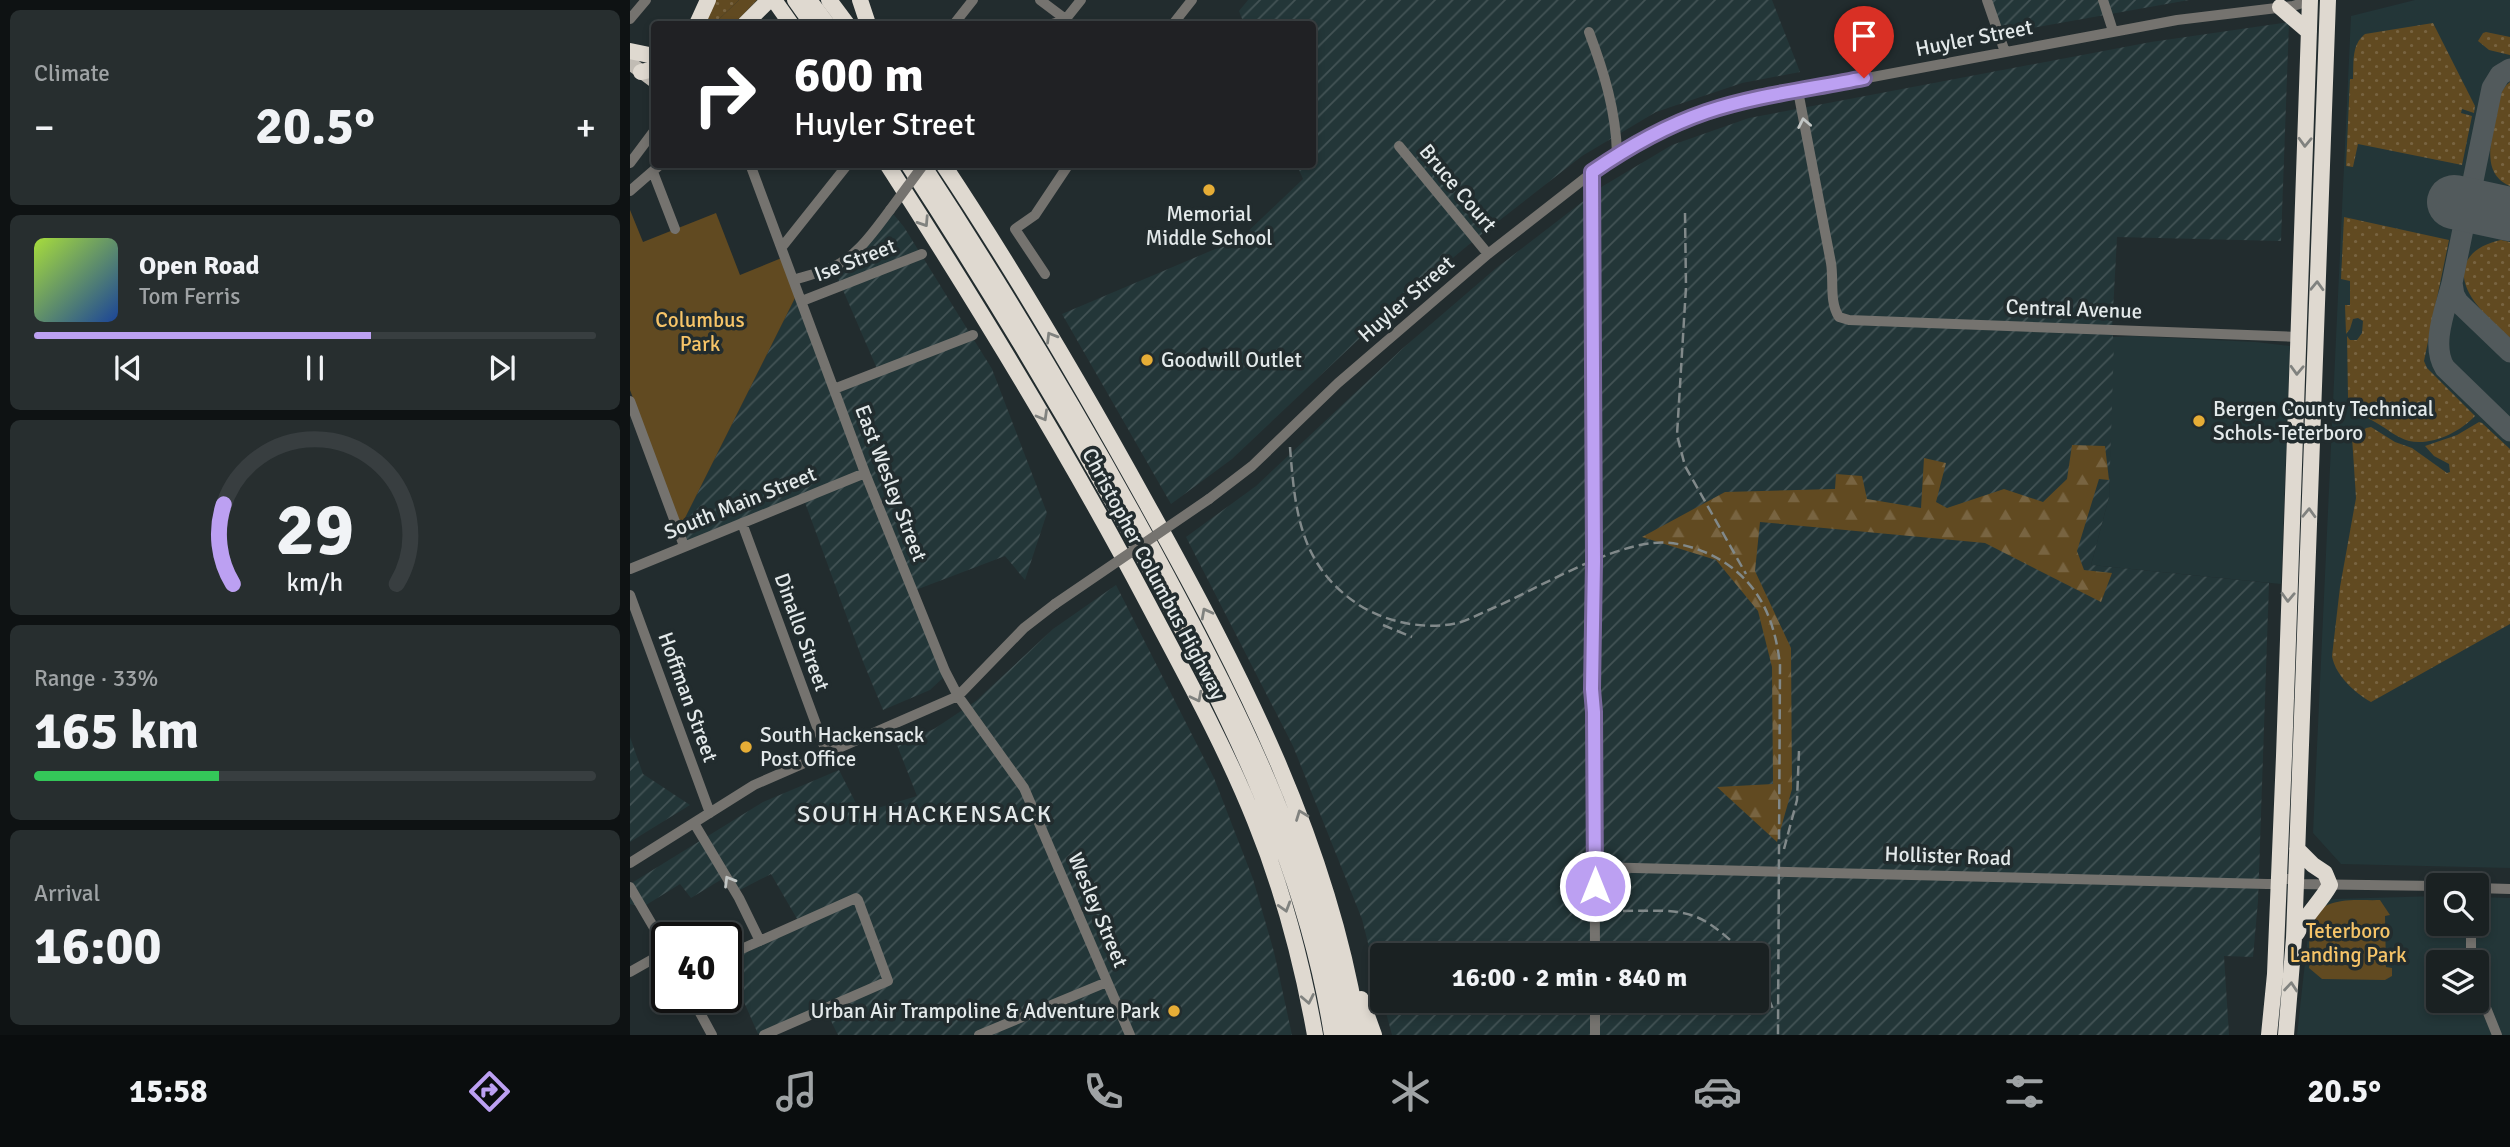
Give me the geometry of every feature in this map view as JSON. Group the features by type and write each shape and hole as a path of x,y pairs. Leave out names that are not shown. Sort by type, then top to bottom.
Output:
{"highway":[{"path":"698,21 708,0"},
{"path":"748,21 769,0"},
{"path":"774,0 789,21"},
{"path":"795,0 811,21"},
{"path":"809,0 825,21"},
{"path":"829,0 845,21"},
{"path":"860,0 867,21"},
{"path":"2311,0 2318,22 2316,89 2322,155"},
{"path":"2269,1035 2278,913 2311,0"},
{"path":"2286,1035 2294,938 2328,0"},
{"path":"2280,7 2309,32"},
{"path":"630,53 648,69"},
{"name":"Christopher Columbus Highway","path":"890,168 960,279 1077,475 1219,741 1274,872 1296,946 1315,1035"},
{"name":"Christopher Columbus Highway","path":"911,168 985,284 1069,425 1160,588 1240,743 1274,822 1297,885 1317,958 1332,1035"},
{"name":"Christopher Columbus Highway","path":"925,168 1016,313 1112,477 1194,627 1251,739 1278,801 1308,883 1331,967 1343,1035"},
{"name":"Christopher Columbus Highway","path":"945,168 1062,355 1141,493 1216,632 1269,740 1295,800 1326,887 1343,950 1359,1035"},
{"path":"2284,756 2290,784 2288,861 2296,884"},
{"path":"2294,938 2308,913 2322,899 2330,885 2325,873 2297,849"},
{"path":"2278,913 2296,884"},
{"path":"1343,950 1374,1035"}],"street":[{"path":"630,19 646,0"},
{"path":"956,21 973,0"},
{"path":"1040,0 1064,21"},
{"path":"1067,21 1081,0"},
{"path":"1175,21 1192,0"},
{"path":"1987,0 2005,52"},
{"path":"2103,0 2113,31"},
{"name":"Huyler Street","path":"630,863 754,785 958,696 1024,628 1252,466 1338,383 1488,254 1592,172 1617,154 1652,135 1705,113 1798,91 2113,31 2280,7 2311,0"},
{"path":"1589,32 1613,106 1617,154"},
{"name":"Central Avenue","path":"1798,91 1834,279 1835,311 1839,317 1849,320 2298,337"},
{"path":"630,163 651,135"},
{"name":"Bruce Court","path":"1399,146 1488,254"},
{"path":"630,191 657,168 675,229"},
{"name":"East Wesley Street","path":"752,168 865,473 928,630 958,696"},
{"path":"782,247 845,168"},
{"path":"794,280 833,267 846,259 871,235 920,168"},
{"path":"1045,274 1015,229 1035,215 1065,168"},
{"path":"1592,172 1595,943"},
{"name":"Ise Street","path":"802,301 922,254"},
{"path":"834,389 973,335"},
{"path":"630,401 684,546"},
{"name":"South Main Street","path":"630,569 865,473"},
{"name":"Dinallo Street","path":"741,523 827,754"},
{"name":"Hoffman Street","path":"630,595 710,813"},
{"name":"Wesley Street","path":"958,696 1024,788 1130,1035"},
{"path":"694,823 739,898 760,941"},
{"name":"Hollister Road","path":"1595,867 2278,884 2282,879 2290,879 2296,884 2426,887"},
{"path":"630,887 651,923"},
{"path":"2489,888 2510,889"},
{"path":"742,949 857,899 888,981 764,1035"},
{"path":"630,972 651,960"},
{"path":"979,1035 1107,982"},
{"path":"700,1013 712,1035"},
{"path":"1595,1013 1595,1035"},
{"path":"2488,1013 2497,1035"}],"shaded area":[{"path":"1248,0 1772,0 1800,72 1742,83 1656,112 1582,156 1473,241 1377,322 1232,459 1171,504 1062,314 1241,238 1303,179 1298,168 1316,168 1316,21 1243,21 1239,11"},
{"path":"1987,0 2189,0 1999,34"},
{"path":"2415,0 2510,0 2510,868 2341,864 2313,833 2351,16"},
{"path":"2289,22 2281,241 2117,237 2112,330 2114,343 2109,497 2091,565 2269,583 2258,901 2253,957 2224,956 2229,1035 1392,1035 1386,1013 1769,1013 1769,943 1370,943 1370,951 1362,919 1293,746 1186,537 1256,486 1402,349 1495,269 1603,186 1672,145 1749,118 2151,42"},
{"path":"890,210 904,227 992,369 1047,513 1025,580 1005,556 913,591 945,676 930,690 883,710 803,497 687,543 681,526 798,292 834,388 878,371 833,267"},
{"name":"Bergen County Technical Schols-Teterboro","path":"2113,337 2290,346 2281,584 2091,565 2109,497"},
{"path":"1116,585 1214,778 1253,879 1274,952 1292,1035 838,1035 824,1007 758,1034 742,998 742,948 800,924 771,874 736,892 727,876 691,898 680,884 643,907 630,904 630,884 763,802 839,770 861,813 917,796 897,745 934,729 976,701 1053,629"},
{"path":"630,737 643,774 690,805 630,842"},
{"path":"2426,896 2426,936 2489,936 2489,897 2510,898 2510,1035 2297,1035 2310,917 2329,900"}],"green space":[{"path":"712,0 739,0 717,21 704,21"},
{"path":"739,0 757,0 737,21 717,21"},
{"path":"2433,23 2475,106 2474,113 2462,109 2461,113 2472,116 2462,165 2358,144 2353,167 2346,166 2350,79 2353,79 2357,43 2365,34"},
{"path":"2486,32 2510,37 2510,55 2489,50 2478,41"},
{"path":"2510,82 2510,186 2501,181 2495,173 2490,156 2500,97"},
{"name":"Columbus Park","path":"630,210 643,242 716,213 740,275 784,257 798,292 681,526 630,390"},
{"path":"2344,217 2449,240 2424,361 2427,368 2475,416 2454,432 2436,440 2409,441 2362,415 2350,402 2347,336 2350,340 2357,340 2362,333 2363,321 2353,319 2346,334 2345,305 2350,305 2350,281 2341,279"},
{"path":"2501,240 2510,242 2510,338 2489,319 2470,295 2464,274 2470,256 2478,249"},
{"path":"2479,422 2510,449 2510,624 2371,702 2347,683 2337,670 2332,656 2340,587 2356,498 2352,437 2357,437 2371,427 2395,442 2412,448 2447,473 2450,472 2449,464 2434,456 2425,446 2457,435"},
{"path":"2072,445 2105,446 2109,480 2099,479 2077,551 2084,570 2112,573 2101,602 1985,543 1760,522 1755,571 1791,648 1792,789 1777,842 1717,787 1773,784 1772,667 1758,611 1716,560 1642,537 1725,492 1835,489 1836,474 1862,476 1867,499 1921,508 1924,458 1946,463 1936,502 1947,508 2004,489 2043,502 2067,479"},
{"name":"Teterboro Landing Park","path":"2380,900 2390,915 2385,916 2386,967 2392,968 2392,976 2385,980 2322,979 2309,968 2310,927 2316,914 2340,901"}],"taxiway":[{"path":"2510,69 2500,75 2492,88 2452,283 2458,302 2510,352"},
{"path":"2452,283 2439,338 2441,359 2445,368 2510,431"}],"runway":[{"path":"2454,202 2510,214"}],"railway":[{"path":"1685,213 1686,287 1677,435 1685,466 1746,574"},
{"path":"1290,447 1298,515 1313,555 1339,590 1359,605 1395,621 1435,626 1461,622 1592,561 1634,546 1653,543 1675,544 1708,553 1746,580 1762,602 1772,626 1780,665 1778,1035"},
{"path":"1383,625 1412,637"},
{"path":"1784,849 1797,800 1799,751"},
{"path":"1623,911 1663,911 1691,915 1704,920 1733,943"},
{"path":"1769,1000 1773,1009"}],"place":[{"name":"Memorial Middle School","path":"1209,190"},
{"name":"Goodwill Outlet","path":"1147,360"},
{"name":"Bergen County Technical Schols-Teterboro","path":"2199,421"},
{"name":"South Hackensack Post Office","path":"746,747"},
{"name":"Urban Air Trampoline & Adventure Park","path":"1174,1011"}],"district":[{"name":"SOUTH HACKENSACK","path":"925,814"}],"route":[{"path":"1595,886 1592,689 1592,172 1617,154 1652,135 1705,113 1730,105 1864,78"}]}
